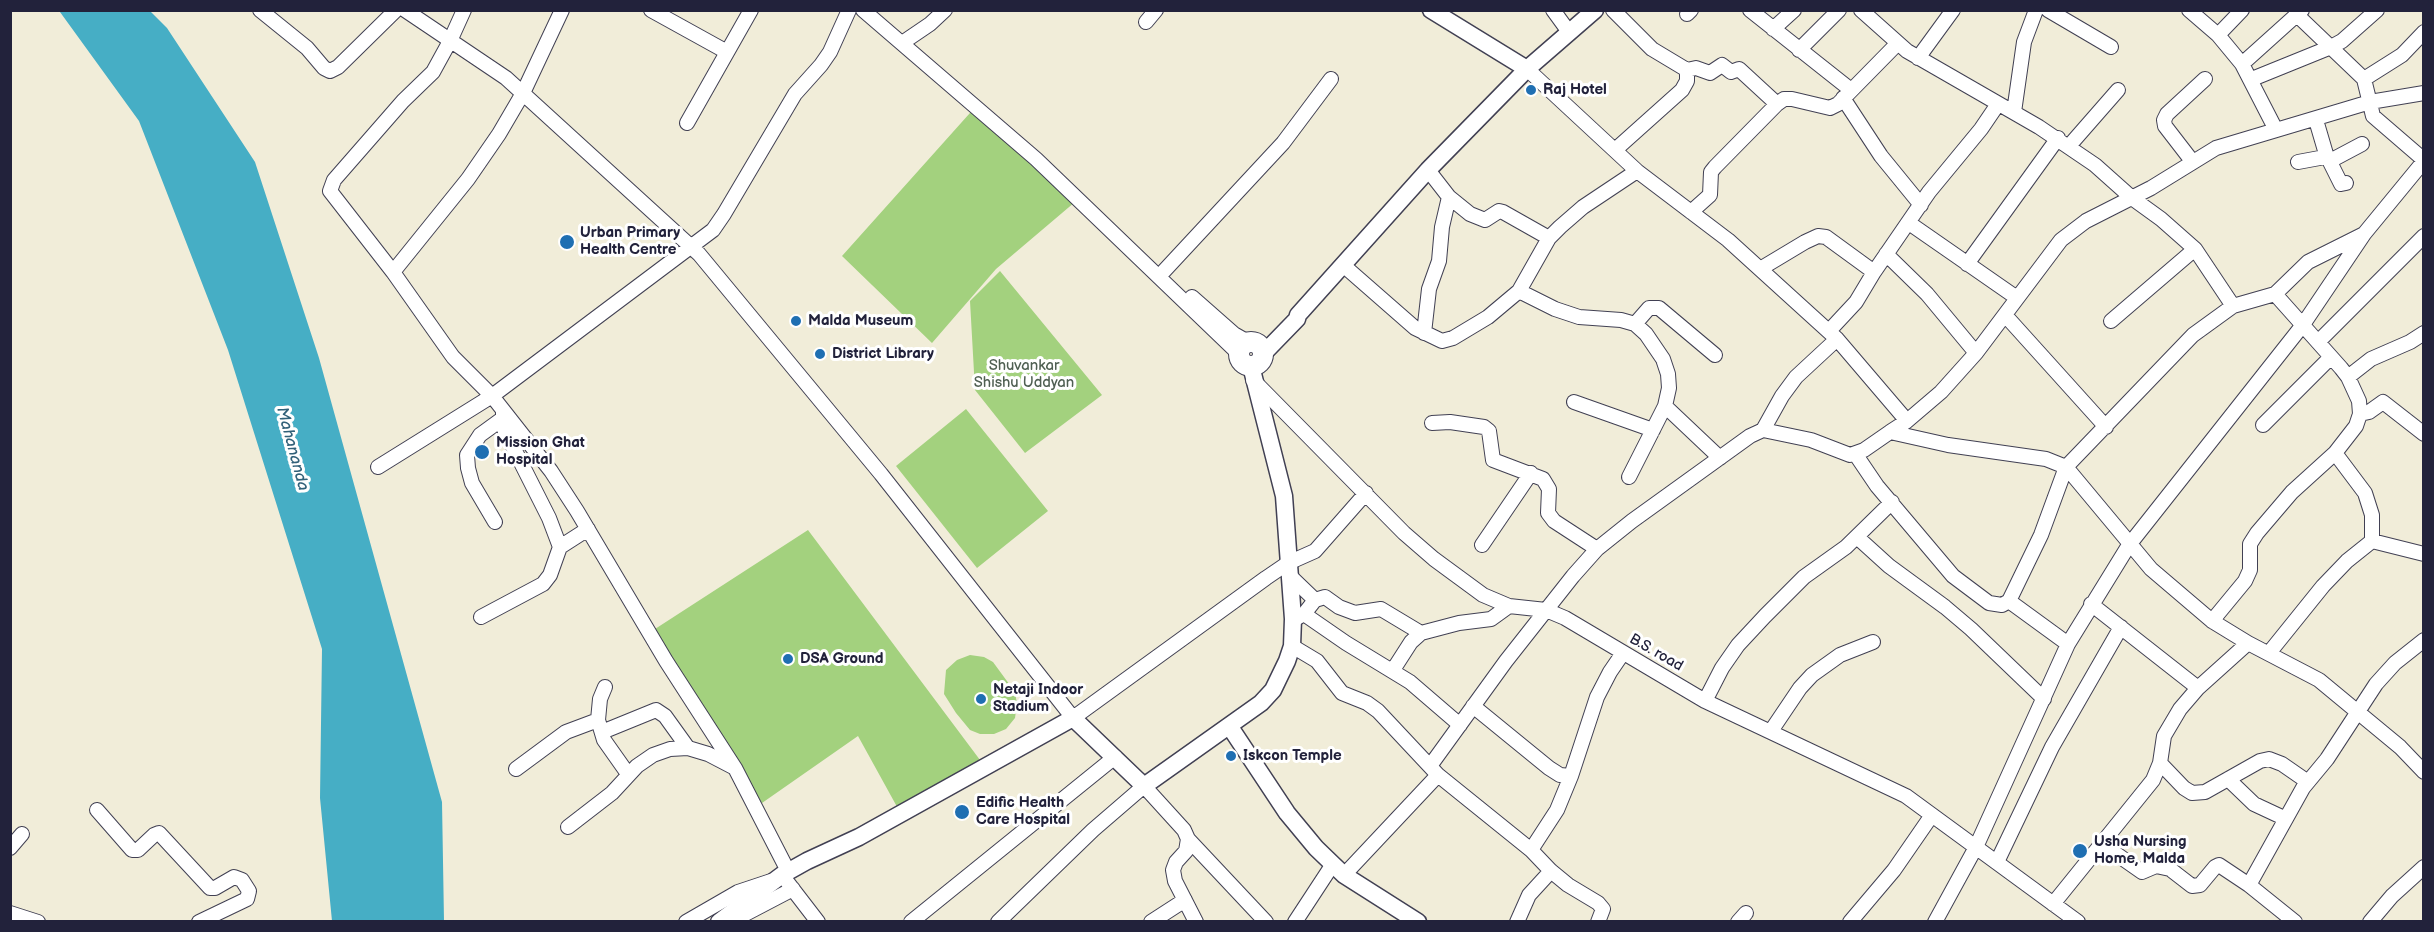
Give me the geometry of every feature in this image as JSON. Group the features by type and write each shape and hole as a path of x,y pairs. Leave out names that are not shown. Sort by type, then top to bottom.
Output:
{"main road":[{"path":"1431,10 1527,69"},
{"path":"727,918 782,876 807,861 859,837 1073,718 1144,786 1261,703 1273,690 1292,646 1298,616 1288,569 1284,518 1251,361 1294,314 1298,315 1428,170 1527,69 1595,10"},
{"path":"1230,727 1287,813 1338,869 1418,921"}],"street":[{"path":"260,10 307,48 324,68 330,71 338,67 396,10"},
{"path":"405,10 486,63 524,93 699,254 879,472 1073,718 1315,551 1366,493"},
{"path":"464,10 432,72 403,101 334,180 330,189 335,200 393,272 453,357 492,396 502,414 551,471 666,661 735,768 782,876 818,921"},
{"path":"393,272 468,179 524,93 561,10"},
{"path":"651,10 727,52"},
{"path":"687,123 751,10"},
{"path":"378,467 492,396 713,230 795,94 830,52 849,10"},
{"path":"863,10 946,70 987,105 1234,334 1251,361"},
{"path":"899,38 930,24 945,10"},
{"path":"1146,22 1156,10"},
{"path":"1553,10 1569,33"},
{"path":"1613,10 1652,49 1687,70 1696,68 1710,73 1722,65 1731,72 1739,69 1777,104"},
{"path":"1750,10 1799,50 1847,94 1881,156 1921,205"},
{"path":"1773,29 1794,10"},
{"path":"1799,50 1839,10"},
{"path":"1918,58 1953,10"},
{"path":"2014,112 2024,42 2036,10"},
{"path":"2049,10 2111,46"},
{"path":"2189,10 2218,35 2242,64 2276,130"},
{"path":"2218,35 2242,10"},
{"path":"2252,80 2342,41 2377,10"},
{"path":"1935,921 1976,847 2068,644 2091,604 2129,545 2302,326 2364,234 2424,161 2373,116 2364,79 2300,13 2242,64"},
{"path":"1870,14 1897,44 2014,112 2095,165 2195,249 2233,306"},
{"path":"2364,79 2402,55 2424,32"},
{"path":"899,38 897,41 958,90 1035,159 1251,361"},
{"path":"1692,212 1712,191 1711,172 1777,104 1784,99 1792,99 1830,108 1897,44"},
{"path":"1527,69 1637,171 1692,212 1833,335 1908,421"},
{"path":"1615,150 1682,90 1687,81 1687,70"},
{"path":"1164,271 1283,143 1331,79"},
{"path":"2192,161 2165,126 2164,120 2167,114 2205,79"},
{"path":"1967,264 2063,142 2118,90"},
{"path":"1763,430 1811,440 1843,453 1856,454 1908,421 1941,392 1976,353 2061,240 2086,221 2132,198 2216,148 2370,102 2424,93"},
{"path":"1295,921 1338,869 1393,825 1434,771 1473,706 1546,610 1597,549 1750,436 1763,430 1782,396 1833,335 1921,205 1998,104"},
{"path":"2316,120 2328,157 2341,184 2346,183"},
{"path":"2298,162 2328,157 2362,144"},
{"path":"1428,170 1449,198 1464,211 1482,220 1499,211 1503,212 1549,238"},
{"path":"1343,265 1424,333 1443,341 1453,338 1488,317 1519,291 1549,238 1583,207 1637,171"},
{"path":"1424,333 1430,290 1439,261 1442,227 1449,198"},
{"path":"1909,222 2017,298"},
{"path":"1856,454 1877,486 1953,576 1989,603 2002,606 2009,601 2041,535 2066,467 2193,335 2233,306 2275,294 2308,262 2364,234"},
{"path":"1760,269 1818,236 1826,237 1874,272"},
{"path":"2318,342 2424,236"},
{"path":"2111,321 2195,249"},
{"path":"1886,254 1927,294 1976,353"},
{"path":"1519,291 1555,309 1579,317 1621,320 1635,324 1646,334 1663,359 1668,374 1669,388 1665,406 1629,477"},
{"path":"2212,621 2245,581 2250,570 2250,544 2257,533 2292,492 2335,453 2349,436 2360,414 2359,401 2348,377 2275,294"},
{"path":"1635,324 1649,308 1659,308 1715,355"},
{"path":"2005,315 2106,427"},
{"path":"2348,377 2382,353 2410,342 2424,333"},
{"path":"2263,425 2331,357"},
{"name":"B.S. road","path":"1251,361 1366,493 1404,533 1434,559 1483,595 1509,606 1546,610 1565,618 1705,701 1906,796 2078,921"},
{"path":"1574,402 1653,430"},
{"path":"2360,414 2369,412 2383,402 2424,434"},
{"path":"1665,406 1720,458"},
{"path":"495,522 472,483 467,454 480,435 502,414"},
{"path":"502,414 503,427 549,518 560,547"},
{"path":"1432,423 1450,422 1484,427 1489,431 1493,460 1531,473 1548,483 1548,513 1554,520 1597,549"},
{"path":"1890,432 1948,445 2046,459 2066,467 2151,569 2212,621 2248,643 2319,680 2400,747 2424,772"},
{"path":"2335,453 2365,493 2372,515 2372,541"},
{"path":"1482,545 1531,473"},
{"path":"1705,701 1722,668 1745,638 1804,577 1831,559 1857,537 1892,502"},
{"path":"481,617 543,584 550,575 560,547 588,529"},
{"path":"1857,537 1889,566 1971,629 2044,699"},
{"path":"2372,541 2424,554"},
{"path":"2269,653 2323,586 2347,561 2372,541"},
{"path":"1288,569 1315,600"},
{"path":"1421,633 1381,609 1354,613 1338,607 1325,597 1315,600 1298,616 1393,670 1431,698 1460,725"},
{"path":"2009,601 2068,644"},
{"path":"2091,604 2199,688"},
{"path":"1393,670 1411,642 1421,633 1449,625 1491,619 1509,606"},
{"path":"1997,862 2052,747 2121,627"},
{"path":"2249,885 2284,818 2359,713 2376,684 2395,663 2424,640"},
{"path":"1771,731 1800,688 1812,675 1840,655 1873,642"},
{"path":"2053,904 2153,780 2160,764 2160,751 2170,723 2199,688 2248,643"},
{"path":"1292,646 1317,661 1342,693 1367,703 1378,711 1434,771 1531,850 1551,871 1568,885 1598,903 1603,909 1598,921"},
{"path":"1531,850 1557,810 1571,776 1597,697 1623,653"},
{"path":"605,687 600,699 600,726 614,755 628,774"},
{"path":"1473,706 1549,768 1560,775 1571,776"},
{"path":"516,769 566,732 600,726 656,710 665,716 688,748"},
{"path":"568,826 612,793 628,774 653,755 670,749 688,748 708,754 735,768"},
{"path":"911,921 1115,757"},
{"path":"2160,764 2192,793 2205,792 2260,761 2269,759 2308,782"},
{"path":"2228,779 2254,804 2284,818"},
{"path":"998,921 1093,830 1144,786 1184,830 1188,839 1266,921"},
{"path":"97,810 132,850 138,850 159,833 210,888 215,888 234,877 242,880 249,891 247,899 199,921"},
{"path":"1850,921 1894,870 1932,815"},
{"path":"10,848 22,834"},
{"path":"1188,839 1186,851 1176,862 1173,870 1175,881 1196,921"},
{"path":"2102,844 2138,870 2146,871 2156,866 2170,868 2192,886 2200,885 2214,867 2219,865 2295,921"},
{"path":"2370,921 2392,896 2424,867"},
{"path":"1517,921 1529,895 1551,871"},
{"path":"686,921 738,892 782,876"},
{"path":"727,918 793,889"},
{"path":"1151,921 1185,900"},
{"path":"10,913 38,921"}],"green space":[{"path":"978,104 1075,202 996,269 932,343 842,256"},
{"name":"Shuvankar Shishu Uddyan","path":"1000,271 1102,395 1025,453 975,390 970,301"},
{"path":"966,409 1048,511 977,568 896,466"},
{"name":"DSA Ground","path":"808,530 986,768 901,814 858,736 762,803 655,629"},
{"name":"Netaji Indoor Stadium","path":"970,655 984,657 993,662 1015,692 1017,704 1015,718 1006,729 994,734 980,734 970,730 944,694 946,670 957,660"}],"water":[{"name":"Mahananda","path":"57,11 150,11 167,28 255,162 319,358 442,802 444,921 332,921 320,798 322,649 228,350 139,121 60,12"}],"place":[{"name":"Raj Hotel","path":"1531,90"},
{"name":"Urban Primary Health Centre","path":"567,242"},
{"name":"Malda Museum","path":"796,321"},
{"name":"District Library","path":"820,354"},
{"name":"Mission Ghat Hospital","path":"482,452"},
{"name":"DSA Ground","path":"788,659"},
{"name":"Netaji Indoor Stadium","path":"981,699"},
{"name":"Iskcon Temple","path":"1231,756"},
{"name":"Edific Health Care Hospital","path":"962,812"},
{"name":"Usha Nursing Home, Malda","path":"2080,851"}]}
